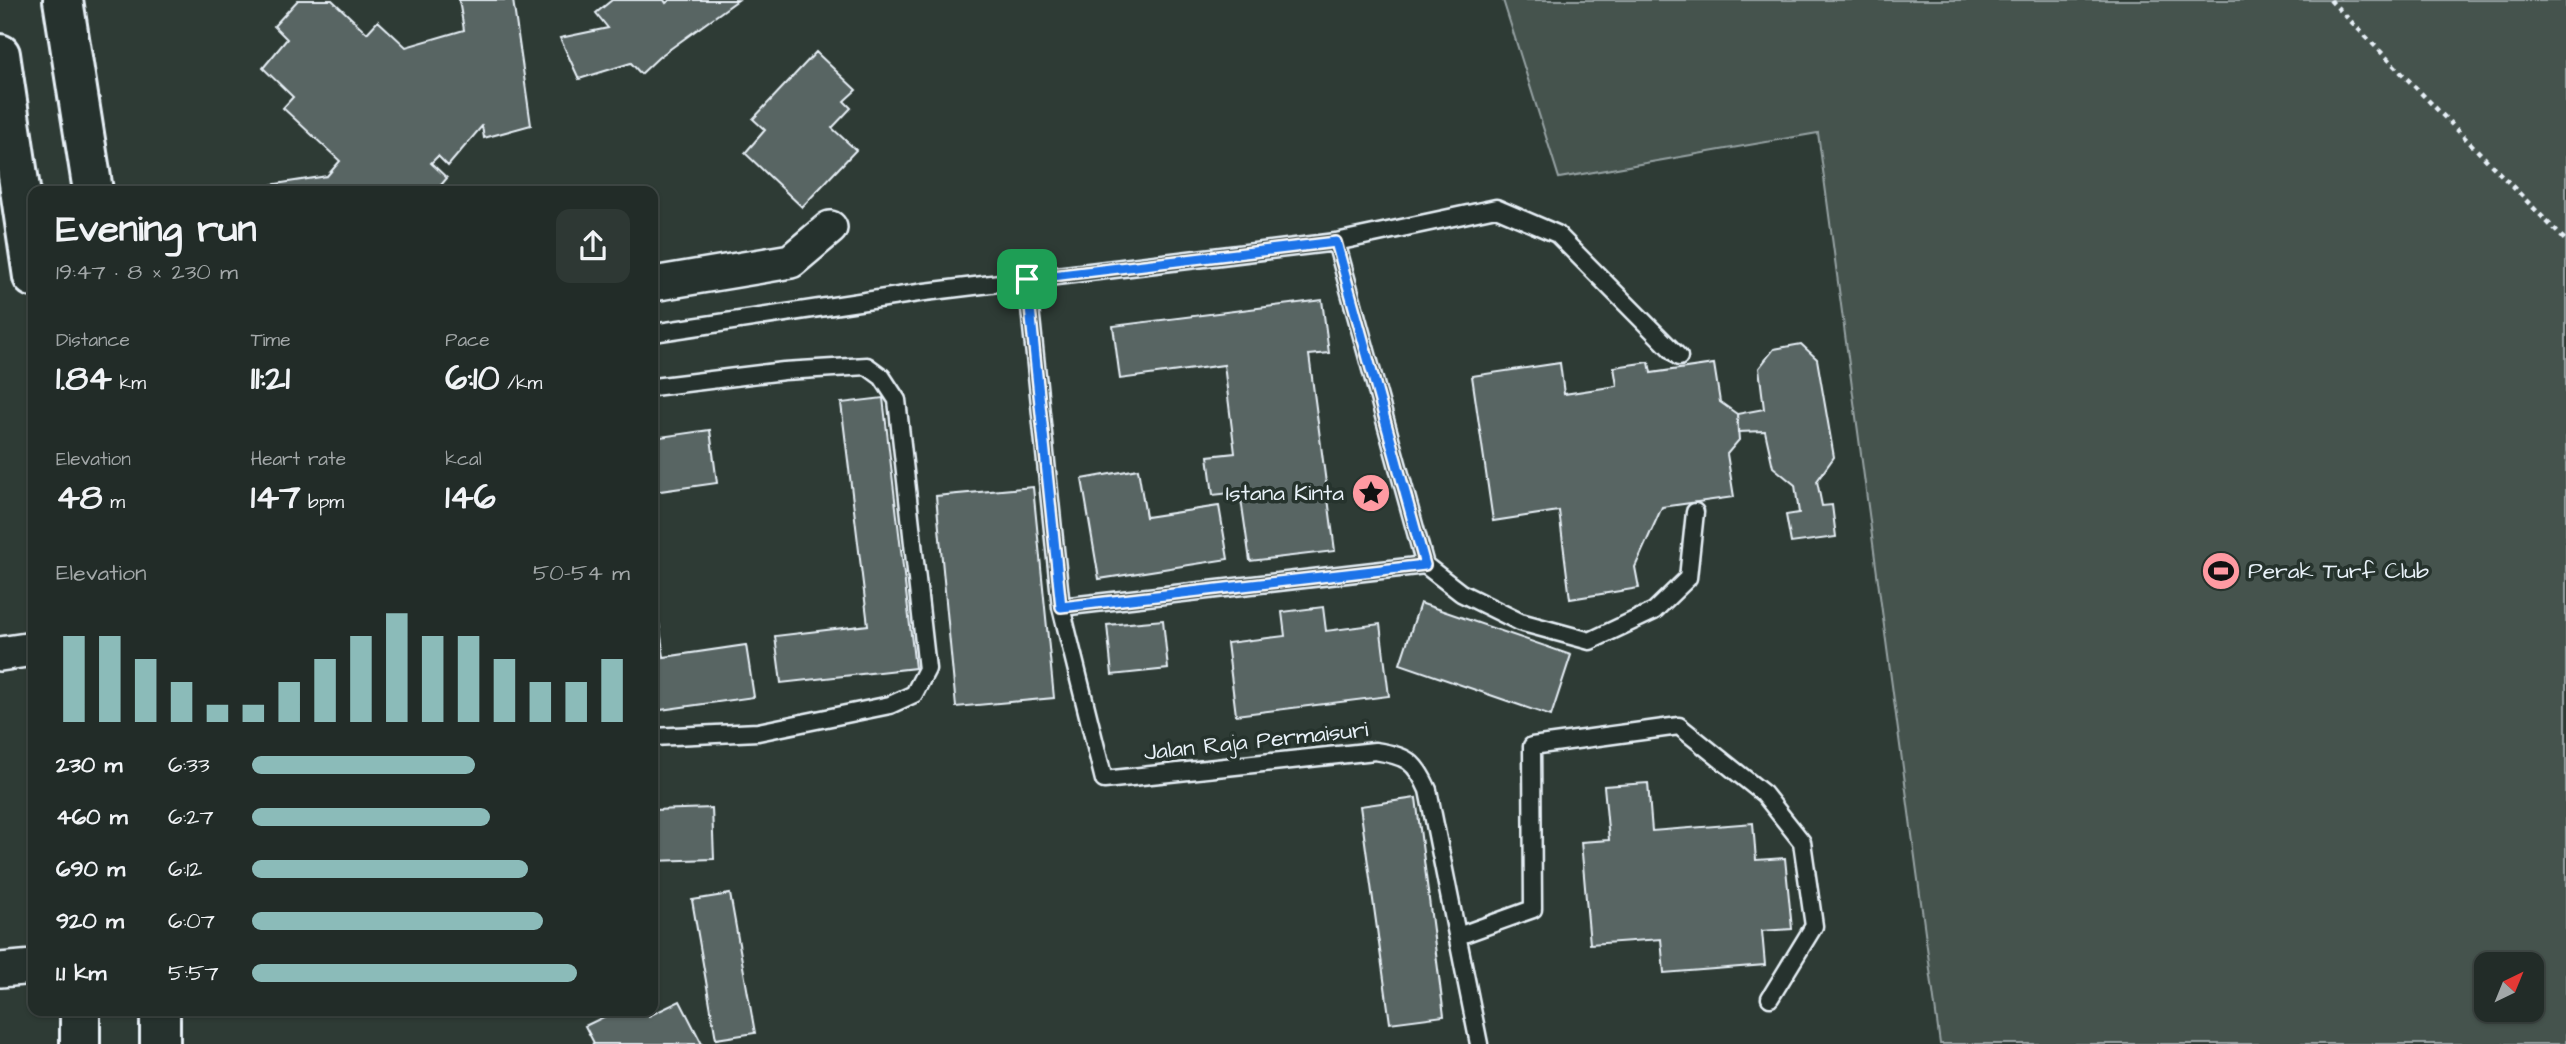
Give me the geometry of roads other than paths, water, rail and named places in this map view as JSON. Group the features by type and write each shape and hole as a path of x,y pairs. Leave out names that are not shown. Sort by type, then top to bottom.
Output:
{"highway":[{"path":"63,0 92,186"},
{"path":"0,54 28,243"},
{"path":"80,1016 80,1044"},
{"path":"160,1016 160,1044"}],"street":[{"path":"658,283 791,261 830,228"},
{"path":"0,654 28,650"},
{"path":"0,971 28,968"}],"lane":[{"path":"658,332 1027,279 1336,242 1496,208 1557,234 1679,357"},
{"path":"1336,242 1425,565 1461,593 1520,622 1590,641 1654,611 1688,578 1695,512"},
{"path":"1027,279 1061,607 1425,565"},
{"path":"658,386 784,371 867,366 882,377 897,400 927,669 914,694 890,705 758,732 658,737"},
{"name":"Jalan Raja Permaisuri","path":"1061,607 1104,780 1376,751 1401,755 1419,769 1428,790 1479,1044"},
{"path":"1458,936 1533,909 1532,746 1679,726 1764,794 1802,842 1814,926 1770,998"}],"place":[{"name":"Istana Kinta","path":"1371,493"},
{"name":"Perak Turf Club","path":"2221,571"}]}
